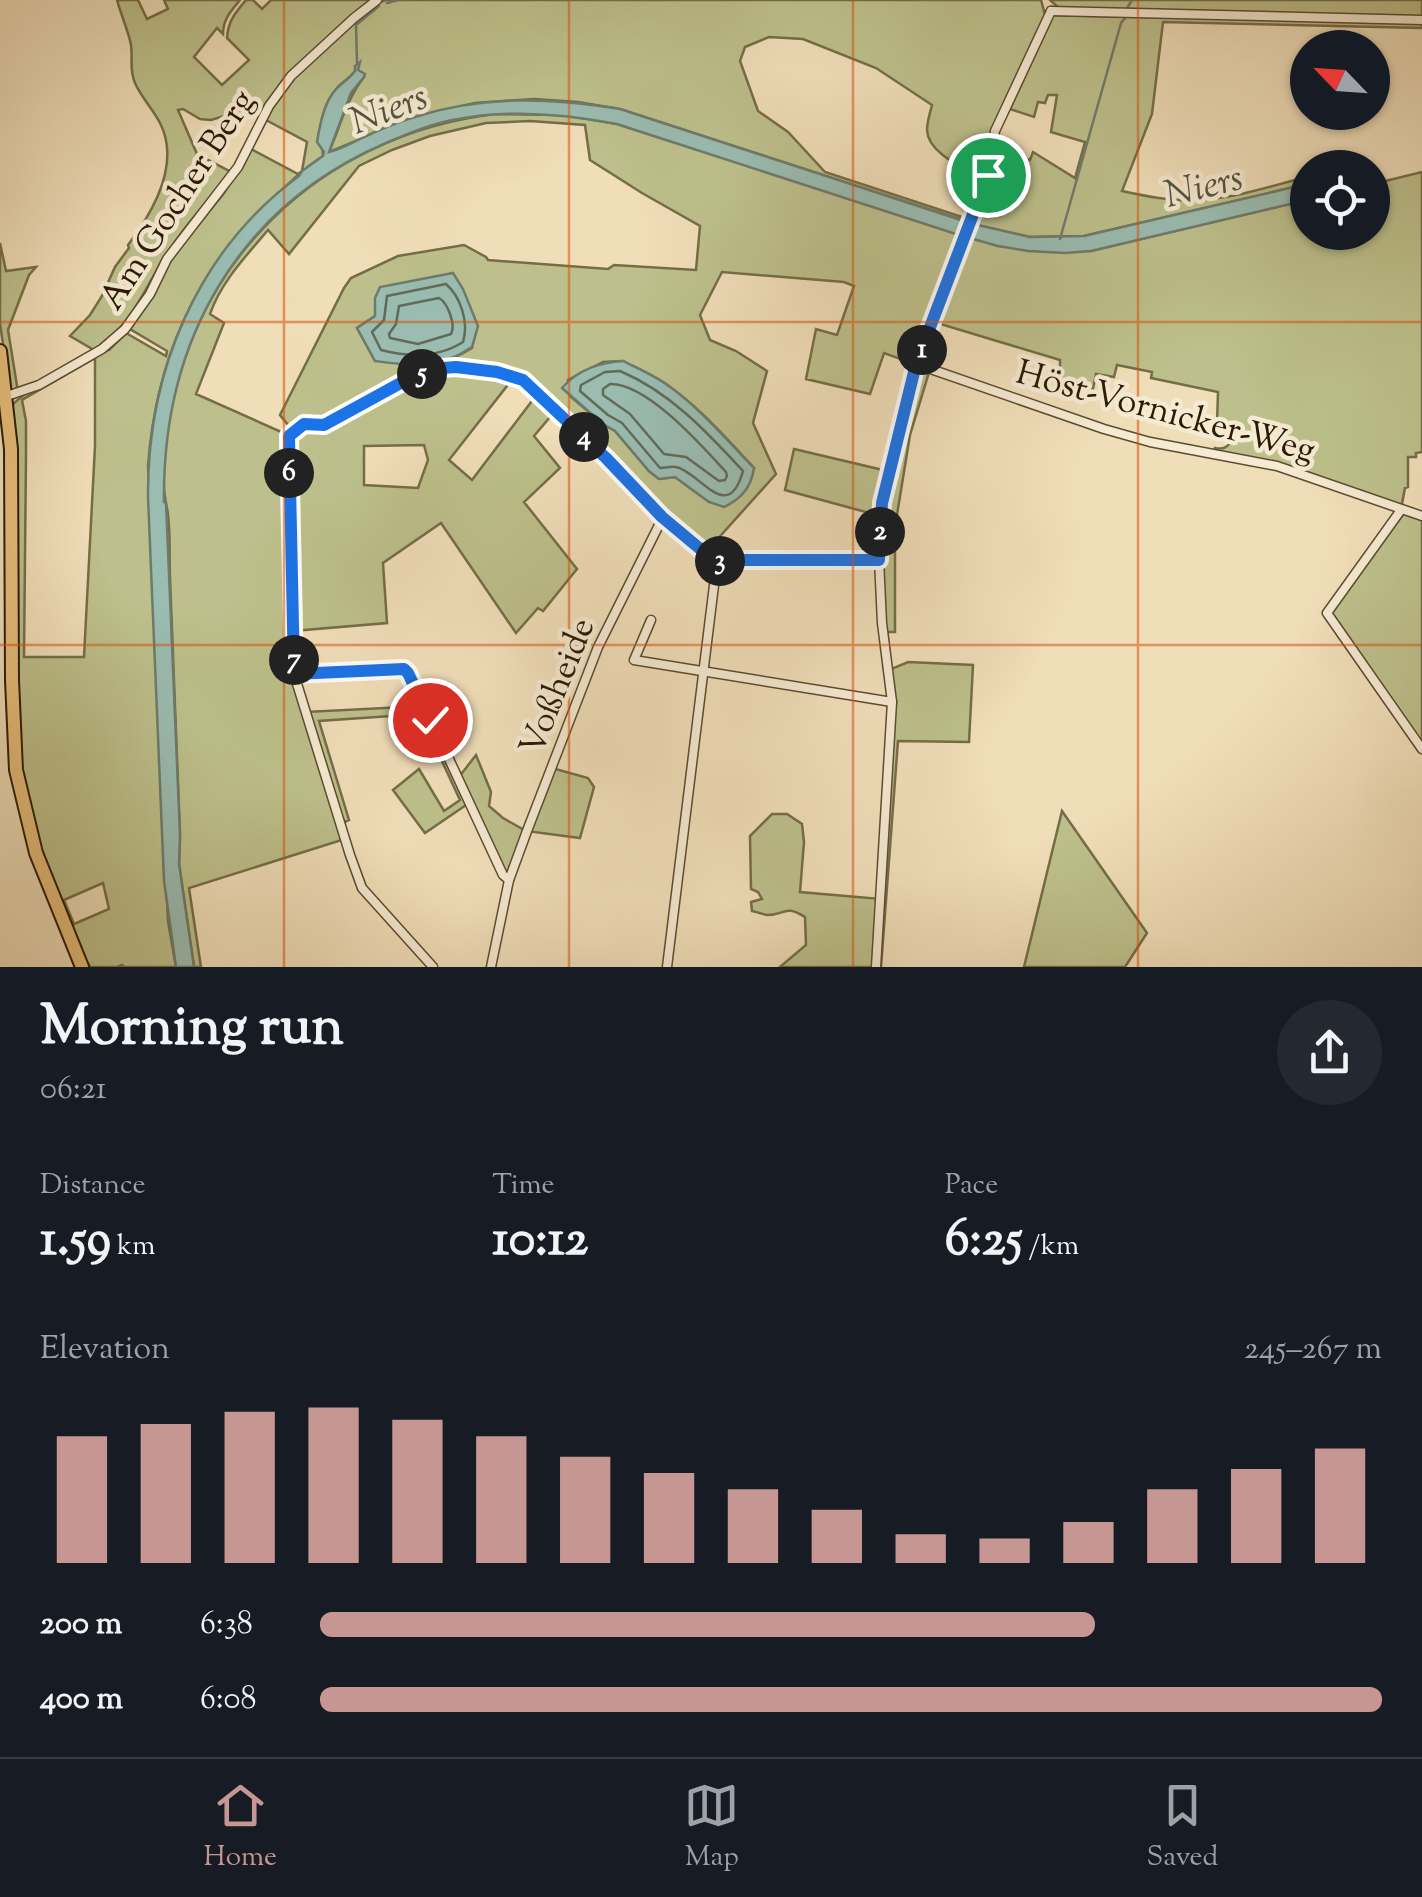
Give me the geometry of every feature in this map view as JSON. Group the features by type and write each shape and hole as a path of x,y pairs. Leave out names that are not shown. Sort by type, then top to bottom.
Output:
{"main road":[{"path":"0,351 11,450 16,770 36,853 82,967"}],"street":[{"name":"Am Gocher Berg","path":"3,398 102,349 126,329 150,294 166,259 238,167 269,106 291,76 377,0"},
{"path":"1046,1 1051,11"},
{"path":"1051,11 1422,20"},
{"path":"876,967 892,702 882,632 882,503 916,364 988,175 995,131 1051,11"},
{"name":"Höst-Vornicker-Weg","path":"916,364 1104,429 1150,442 1277,466 1422,516"},
{"path":"433,967 362,888 294,674 289,436 304,424 324,425 408,379 435,370 456,367 497,372 523,380 710,560 879,560"},
{"path":"1401,510 1328,613 1422,749"},
{"name":"Voßheide","path":"491,967 508,880 598,647 662,517"},
{"path":"667,967 717,560"},
{"path":"651,620 634,660 892,702"},
{"path":"294,674 404,669 508,880"}],"green space":[{"path":"117,0 138,0 147,19 168,9 164,0 240,0 226,20 223,34 217,28 194,57 222,85 249,60 227,38 233,18 246,0 253,0 262,9 271,0 371,0 287,76 264,108 211,120 178,110 197,154 231,172 171,247 126,320 94,350 70,336 102,296 115,267 155,203 166,171 166,139 133,78 131,45"},
{"path":"386,0 1041,0 1045,15 991,136 983,179 949,159 929,139 932,105 876,68 803,39 769,37 745,47 740,61 758,111 788,132 825,172 965,218 970,214 968,222 620,109 578,102 534,99 475,103 415,117 329,152 348,104 364,77 355,71 327,103 322,129 323,156 302,171 307,142 266,120 301,71 376,3"},
{"path":"1050,0 1422,0 1422,17 1059,8"},
{"path":"1053,15 1422,23 1422,28 1163,22 1152,114 1122,191 1192,200 1236,195 1290,181 1290,188 1084,236 1030,237 973,224 976,217 980,221 984,209 980,207 989,184 995,148 1030,160 1033,152 1075,178 1085,142 1051,132 1057,95 1048,95 1045,103 1038,102 1034,117 1010,109"},
{"path":"495,114 563,115 617,124 998,246 1091,251 1290,204 1290,250 1390,250 1390,180 1422,172 1422,452 1408,457 1408,487 1401,509 1422,516 1422,749 1327,613 1400,510 1277,466 1214,454 1215,448 1226,447 1233,438 1228,428 1217,424 1218,392 1151,378 1152,372 1117,365 1114,377 1096,374 1093,389 1060,381 1060,360 934,322 916,363 930,369 910,435 895,527 895,632 883,632 880,519 915,364 884,353 870,394 806,379 816,329 837,335 854,286 722,272 700,315 710,340 767,371 753,423 776,474 705,553 556,410 534,436 560,468 524,502 577,569 543,611 538,608 516,633 441,523 383,563 387,623 293,631 294,674 306,712 424,706 459,777 476,755 491,792 489,806 526,831 552,768 588,778 594,787 580,838 527,831 509,880 469,803 425,833 393,790 419,769 444,811 460,800 420,714 319,721 349,820 340,824 345,839 189,888 201,967 194,967 179,864 169,533 163,475 165,441 178,377 201,318 232,265 272,219 319,180 373,149 431,127","holes":["486,123 585,125 590,160 700,226 696,270 614,265 608,269 488,260 464,245 398,256 351,278 344,288 280,415 288,425 288,435 196,394 224,323 210,314 215,302 268,230 289,254 359,166 430,136","375,316 477,326 472,348 460,355 436,363 401,364 375,360 357,328","623,361 678,393 754,468 709,502 675,477 659,479 615,431 570,396 568,380 603,362","514,377 538,393 472,480 449,460","424,445 428,460 418,488 364,485 364,446"]},
{"path":"251,149 298,174 302,171 244,229 200,289 170,355 152,427 148,466 168,921 176,967 90,967 51,882 28,812 18,743 18,474 12,405 55,375 109,350 126,333 166,356 167,351 130,329 170,260 224,193","holes":["95,358 95,446 84,657 24,657 26,421 22,400","103,883 109,909 74,924 64,900"]},
{"path":"0,243 6,271 36,267 29,275 8,330 18,392 10,391 0,324"},
{"path":"794,449 883,470 873,514 785,490"},
{"path":"908,662 973,665 969,742 898,741 881,967 780,967 806,945 805,917 789,911 767,915 752,911 751,902 762,899 751,889 750,836 772,814 787,814 802,824 800,892 880,899 891,732 889,670"},
{"path":"1062,811 1147,933 1125,967 1024,967"}],"water":[{"path":"360,62 358,70 365,74 351,93 329,152 395,123 440,110 491,102 542,101 620,109 973,224 1030,237 1084,236 1290,188 1290,204 1091,251 1028,251 959,235 617,124 538,114 498,114 440,123 386,143 334,170 288,204 250,243 218,286 194,335 177,387 167,443 164,502 179,864 194,967 176,967 164,881 148,497 157,405 168,360 206,278 232,240 263,206 323,156 317,142 326,106"},
{"path":"453,273 478,326 472,347 436,363 375,361 357,328 375,316 375,298 380,287"},
{"path":"623,361 678,393 754,468 748,487 740,496 724,507 709,502 675,477 659,479 615,431 562,388 590,368"}],"waterway":[{"path":"387,3 398,0"},
{"path":"1126,10 1132,0"},
{"path":"357,63 356,25 379,6"},
{"path":"1060,239 1125,18"}],"route":[{"path":"430,720 404,669 294,674 289,436 304,424 324,425 408,379 435,370 456,367 497,372 528,382 710,560 879,560 882,503 906,398 988,175"}],"water label":[{"name":"Niers","path":"388,108"},
{"name":"Niers","path":"1203,185"}]}
